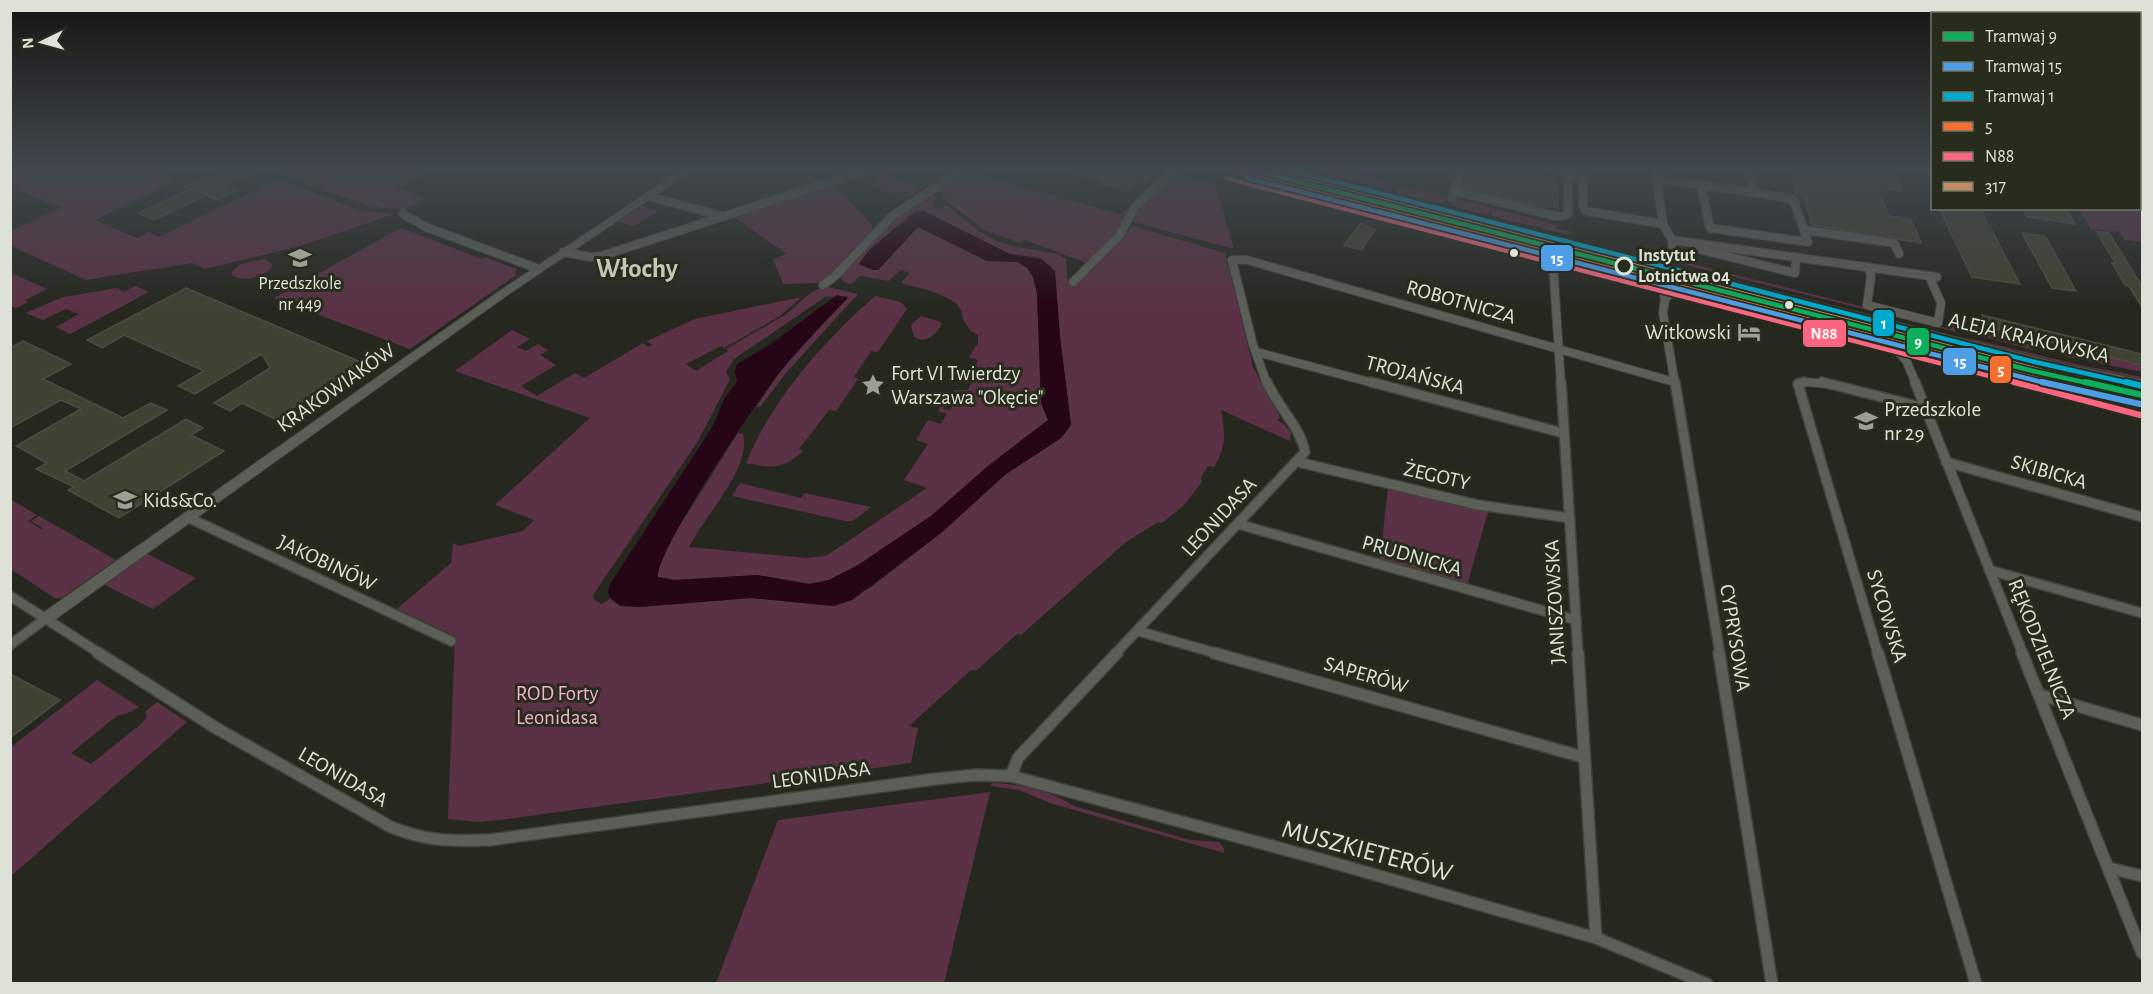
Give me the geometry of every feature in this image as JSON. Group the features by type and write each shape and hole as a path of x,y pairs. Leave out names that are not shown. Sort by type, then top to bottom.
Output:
{"main road":[{"name":"KRAKOWIAKÓW","path":"45,619 563,252 619,215"},
{"name":"ALEJA KRAKOWSKA","path":"1408,215 2142,405"},
{"name":"ALEJA KRAKOWSKA","path":"1461,215 2063,368 2142,384"},
{"path":"1670,284 1673,269"}],"street":[{"path":"406,215 426,226 539,269"},
{"path":"823,285 834,277 893,215"},
{"path":"1073,282 1109,247 1131,215"},
{"path":"1612,215 1663,224"},
{"path":"1662,215 1663,224 1672,240 1673,255"},
{"path":"1707,215 1710,228 1808,242 1799,215"},
{"path":"563,252 596,257 722,216"},
{"path":"1804,230 1894,243 1899,254"},
{"path":"1672,240 1933,277 1941,303 1938,323 1867,305 1871,276 1869,268"},
{"path":"1694,243 1695,249 1794,273 1796,258"},
{"path":"1538,249 1553,264 1569,257"},
{"path":"1758,264 1759,252"},
{"name":"ROBOTNICZA","path":"1257,352 1232,260 1238,259 1366,293 1674,382"},
{"name":"JANISZOWSKA","path":"1553,264 1596,938"},
{"name":"CYPRYSOWA","path":"1670,284 1670,293 1665,299 1663,313 1752,849 1772,984"},
{"name":"RĘKODZIELNICZA","path":"1887,340 1905,360 2142,953"},
{"path":"1905,360 1907,352 1922,349"},
{"path":"1257,352 1273,397 1305,448 1298,462"},
{"name":"TROJAŃSKA","path":"1257,352 1563,433"},
{"name":"SYCOWSKA","path":"1924,408 1820,382 1798,384 1976,984"},
{"name":"ŻEGOTY","path":"1298,462 1478,504 1570,518"},
{"name":"LEONIDASA","path":"10,596 231,737 391,827 431,840 465,842 499,839 934,779 975,775 1011,776 1018,758 1298,462"},
{"name":"SKIBICKA","path":"1946,462 2142,517"},
{"name":"JAKOBINÓW","path":"188,517 451,641"},
{"name":"PRUDNICKA","path":"1239,524 1576,620"},
{"path":"1989,570 2142,613"},
{"name":"KRAKOWIAKÓW","path":"10,645 45,619"},
{"name":"SAPERÓW","path":"1138,631 1583,757"},
{"path":"2040,695 2142,725"},
{"name":"MUSZKIETERÓW","path":"1011,776 1320,859 1596,938 1707,984"},
{"path":"2109,867 2142,876"}],"green space":[{"path":"44,215 104,215 95,220 137,238 149,232 159,237 204,215 390,215 300,246 205,269 192,263 86,280 11,246 11,231"},
{"path":"627,215 651,215 635,226 617,222"},
{"path":"736,215 863,215 873,227 837,268 819,283 783,284 773,259 787,254 735,218"},
{"name":"ROD Forty Leonidasa","path":"900,215 910,215 876,244 866,268 878,270 918,227 987,261 1018,262 1027,268 1033,277 1037,293 1041,403 1048,420 988,466 931,516 858,565 829,580 809,584 757,575 675,580 658,577 657,571 669,543 738,433 743,434 744,447 734,477 689,547 806,558 826,556 927,488 904,480 928,444 916,440 928,420 941,424 947,414 938,411 940,407 945,406 943,409 950,410 957,398 950,396 954,390 968,390 978,360 969,357 978,343 978,335 971,331 962,318 961,310 949,299 928,290 901,283 910,273 900,270 889,281 860,276 852,284 846,283 839,277 890,222"},
{"name":"ROD Forty Leonidasa","path":"922,215 959,215 982,233 998,241 1058,254 1066,259 1068,282 1077,281 1108,254 1133,226 1225,253 1253,367 1280,417 1277,420 1284,424 1291,433 1290,441 1221,410 1224,433 1221,452 1214,467 1208,466 1201,477 1202,482 1183,506 1162,523 1158,522 1126,542 1021,635 1017,634 977,670 971,670 909,726 918,728 911,763 500,820 477,822 448,819 455,636 397,609 451,563 453,543 459,546 523,531 534,520 495,505 590,418 455,371 512,330 530,339 517,347 526,351 538,344 548,350 540,355 556,365 521,386 537,396 575,373 584,378 643,343 648,347 652,345 647,341 695,319 802,297 780,316 724,348 721,346 686,364 696,371 728,351 726,349 785,315 809,294 824,286 858,294 786,373 760,407 756,407 780,372 848,296 825,297 734,359 726,372 730,379 698,441 593,595 594,600 602,604 611,598 639,607 751,598 834,606 870,588 941,533 1006,474 1061,438 1071,425 1060,337 1055,271 1036,257 1010,254"},
{"path":"965,215 1126,215 1108,243 1087,263 1025,240 1021,243 986,231"},
{"path":"1136,215 1224,215 1234,249 1133,222"},
{"path":"1520,215 1557,225 1557,229 1570,231 1569,235 1492,216"},
{"path":"2083,215 2142,215 2142,242 2125,240 2119,232 2091,229"},
{"path":"401,228 482,259 485,257 516,269 515,276 410,349 274,298"},
{"path":"1678,256 1682,257 1684,262 1947,328 1948,325 1956,327 1956,332 1678,263"},
{"path":"264,259 272,264 271,268 263,274 253,278 233,276 232,272 240,264"},
{"path":"11,273 47,289 25,300 28,302 16,308 11,306"},
{"path":"135,286 149,292 70,334 56,327 79,314 66,309 43,320 25,313 63,297 117,288 124,292"},
{"path":"875,296 901,302 907,309 878,352 871,351 854,377 858,379 836,411 829,410 799,449 803,451 789,462 777,466 746,463 770,416 801,372 837,332"},
{"path":"1783,302 2031,365 2142,390 2031,367"},
{"path":"921,316 941,322 936,333 922,340 914,337 911,325"},
{"path":"1976,323 2033,337 2033,350 1976,335"},
{"path":"1968,338 2080,365 2142,377 2142,379 2081,367 1976,342"},
{"path":"2064,345 2142,365 2142,372 2068,357 2064,355"},
{"path":"740,483 801,498 804,493 871,507 853,521 845,521 732,496"},
{"path":"1388,489 1488,512 1467,585 1380,559"},
{"path":"10,499 37,515 28,521 41,529 40,531 43,528 31,521 39,516 116,560 63,597 56,599 11,569"},
{"path":"147,554 196,578 153,609 105,585"},
{"path":"97,680 139,707 118,715 71,753 91,764 140,725 146,718 146,711 157,702 187,722 11,876 11,747"},
{"path":"992,783 1034,789 1065,800 1074,806 1190,840 1219,842 1224,848 1224,853 1050,803 1019,790 991,786"},
{"path":"990,792 944,983 716,983 778,820"}],"shaded area":[{"path":"911,215 933,215 1010,254 1042,259 1055,271 1060,337 1071,425 1061,438 1006,474 941,533 852,600 834,606 751,598 639,607 620,606 611,599 608,592 610,584 713,426 724,399 737,382 735,371 737,364 768,346 837,295 848,298 788,362 751,412 689,508 661,562 658,577 675,580 757,575 809,584 829,580 858,565 931,516 988,466 1048,420 1041,403 1037,293 1033,277 1027,268 1018,262 987,261 918,227 878,270 859,264 870,249"}],"building":[{"path":"143,215 164,215 154,220"},
{"path":"1809,215 1889,215 1911,219 1921,243 1812,225"},
{"path":"1943,215 1984,215 2020,284 1972,277"},
{"path":"2070,215 2075,224 2027,217"},
{"path":"1361,223 1375,230 1361,250 1344,245"},
{"path":"2096,231 2109,233 2142,286 2142,307 2129,286 2125,285 2112,263 2116,264"},
{"path":"2022,233 2045,236 2076,291 2052,288"},
{"path":"186,288 363,363 288,411 292,413 279,421 242,403 230,411 214,403 270,368 262,354 195,394 178,386 204,371 124,335 102,348 87,340"},
{"path":"1982,315 2142,354 2142,365 1982,325"},
{"path":"23,341 71,364 43,379 123,418 151,403 167,410 65,471 84,481 186,419 203,428 191,435 224,451 119,518 68,490 74,487 36,469 47,463 16,446 81,409 61,400 10,428 10,348"},
{"path":"10,674 60,700 10,738"}],"tram line":[{"name":"15","path":"1392,215 2031,380 2140,404"},
{"name":"9","path":"1429,215 2033,371 2142,395"},
{"name":"1","path":"1465,215 2035,362 2142,386"}],"transit line":[{"name":"N88","path":"1370,215 2140,415"},
{"name":"5","path":"1407,215 2142,406"},
{"name":"317","path":"1443,215 2142,397"}],"place":[{"name":"Przedszkole nr 449","path":"300,258"},
{"name":"Instytut Lotnictwa 04","path":"1624,266"},
{"name":"Witkowski","path":"1749,332"},
{"name":"Fort VI Twierdzy Warszawa \"Okęcie\"","path":"873,385"},
{"name":"Przedszkole nr 29","path":"1866,421"},
{"name":"Kids&Co.","path":"125,500"}],"district":[{"name":"Włochy","path":"637,268"}]}
